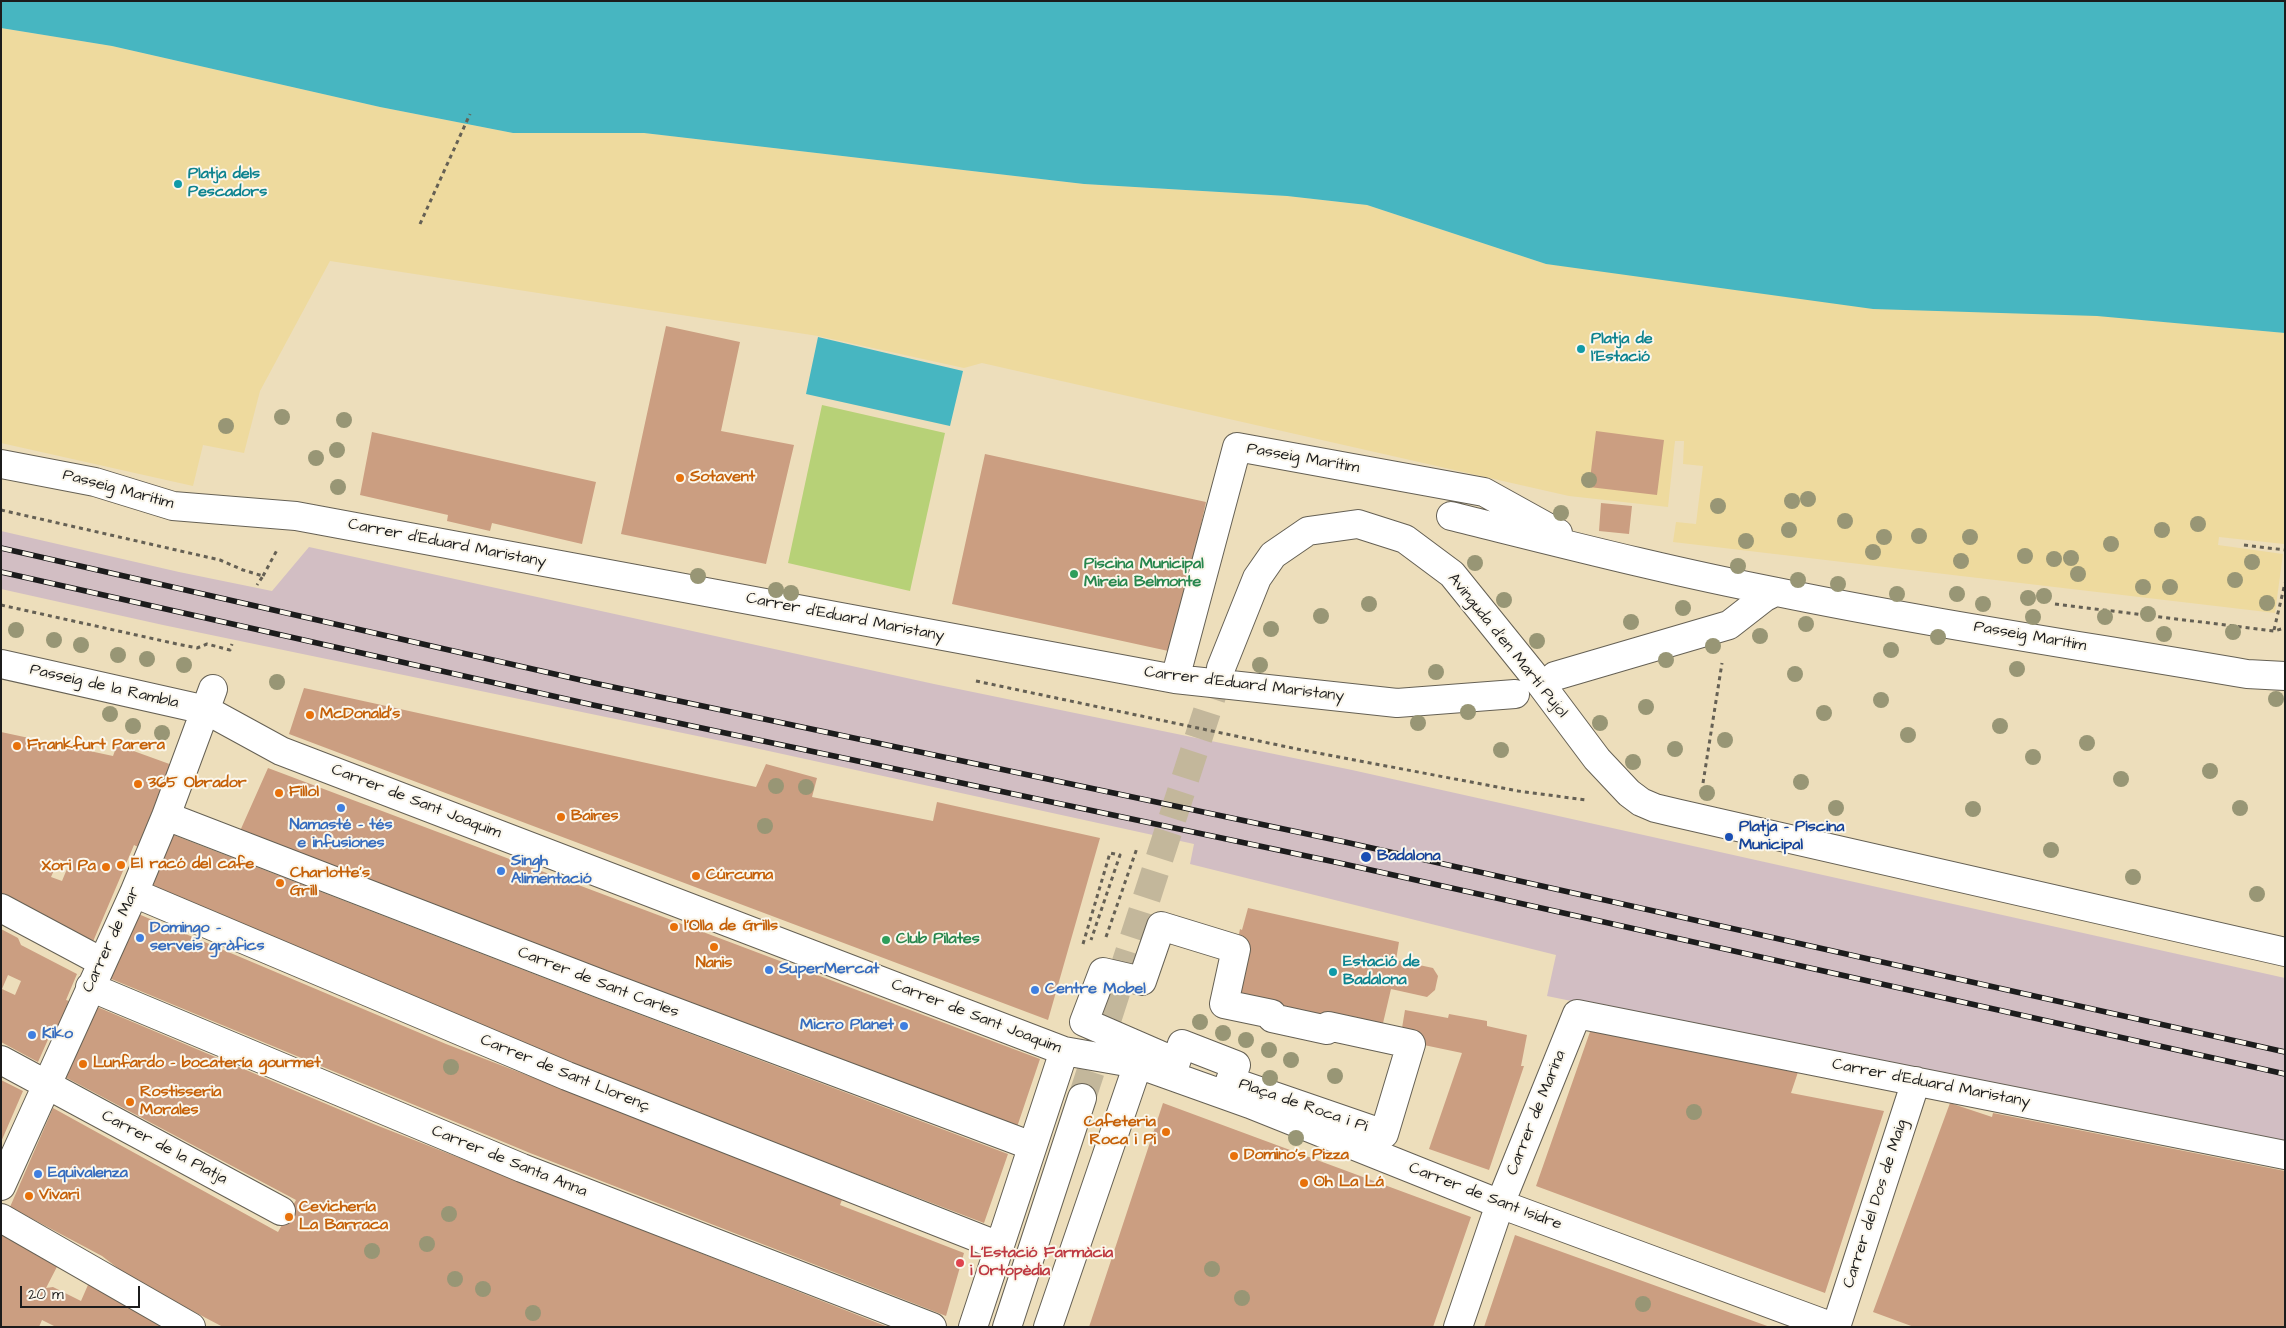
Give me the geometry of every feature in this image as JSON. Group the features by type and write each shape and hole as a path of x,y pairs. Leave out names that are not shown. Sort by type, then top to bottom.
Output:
{"street":[{"name":"Passeig Marítim","path":"1175,679 1237,447 1484,492 1593,552"},
{"name":"Passeig Marítim","path":"1,464 95,482 173,506 296,516"},
{"name":"Carrer d'Eduard Maristany","path":"296,516 1175,679 1397,703 1515,694"},
{"name":"Passeig Marítim","path":"1452,516 1593,552 1775,592 1885,613 2247,674 2285,676"},
{"name":"Avinguda d'en Martí Pujol","path":"1221,668 1257,578 1273,554 1308,531 1358,524 1405,539 1452,574 1540,683 1596,760 1629,793 1655,808 1698,818"},
{"path":"1556,676 1729,625 1765,597 1775,592"},
{"name":"Passeig de la Rambla","path":"1,664 210,699"},
{"name":"Carrer de Mar","path":"4,1176 134,892 166,816 210,699"},
{"name":"Carrer de Sant Joaquim","path":"210,699 281,750 1064,1051 1138,1064"},
{"name":"Carrer de Sant Carles","path":"166,816 613,989 1032,1146"},
{"path":"1698,818 2285,952"},
{"name":"Carrer de Sant Llorenç","path":"134,892 567,1076 999,1246"},
{"path":"1,908 102,962"},
{"name":"Plaça de Roca i Pi","path":"1161,926 1236,949 1224,1004 1272,1014 1272,1018 1327,1030 1328,1026 1380,1037 1411,1044 1384,1134 1230,1081 1236,1065 1182,1044 1176,1062 1084,1022 1103,972 1142,981 1161,926"},
{"name":"Carrer de Santa Anna","path":"90,987 522,1168 932,1327"},
{"name":"Carrer d'Eduard Maristany","path":"1577,1014 2285,1156"},
{"name":"Carrer de Marina","path":"1458,1327 1500,1204 1577,1014"},
{"path":"972,1327 1064,1051"},
{"name":"Carrer de la Platja","path":"1,1060 281,1211"},
{"path":"1048,1327 1138,1064"},
{"name":"Carrer de Sant Isidre","path":"1138,1064 1250,1104 1500,1204 1835,1327"},
{"name":"Carrer del Dos de Maig","path":"1835,1327 1916,1081"},
{"path":"1007,1327 1082,1098"},
{"path":"1,1218 191,1327"}],"path":[{"path":"420,224 470,114"},
{"path":"1,510 220,560 263,576"},
{"path":"257,585 281,542"},
{"path":"2244,545 2285,550"},
{"path":"2274,631 2285,583"},
{"path":"1,605 197,648 207,644 230,650"},
{"path":"1698,818 1711,725 1729,625"},
{"path":"228,655 232,644"},
{"path":"1518,792 1590,801"},
{"path":"1104,941 1137,848"},
{"path":"1089,945 1120,855"}],"shaded area":[{"path":"1,531 179,572 272,591 309,547 934,684 1352,770 2285,978 2285,1148 1547,996 1556,955 1190,864 1194,844 755,748 163,625 1,589"}],"green space":[{"path":"822,405 945,433 910,591 788,563"}],"sand":[{"name":"Platja de l'Estació","path":"1,28 112,46 380,107 513,133 644,133 1084,184 1287,196 1367,205 1546,264 2285,333 2284,544 2219,537 2218,545 2283,554 2275,613 1673,542 1676,522 1696,524 1703,466 1683,464 1684,441 1675,441 1668,507 1569,496 982,363 964,368 818,336 330,261 260,391 244,453 203,445 193,486 1,443"}],"water":[{"path":"1,1 2285,1 2285,333 2097,316 1873,309 1546,264 1367,205 1287,196 1084,184 644,133 513,133 380,107 112,46 1,28"},
{"path":"818,337 963,371 950,426 806,394"}],"building":[{"path":"666,326 740,342 721,431 794,445 766,564 621,534"},
{"path":"1596,431 1664,440 1657,495 1589,487"},
{"path":"372,432 596,482 582,544 492,523 490,531 447,521 448,515 360,495"},
{"name":"Piscina Municipal Mireia Belmonte","path":"985,454 1206,502 1173,652 952,604"},
{"path":"1601,503 1632,506 1629,534 1599,531"},
{"path":"304,688 756,787 766,764 817,778 812,797 933,821 937,802 1100,838 1048,1020 289,734"},
{"path":"1,732 113,756 117,745 175,766 138,847 134,845 92,944 1,898","holes":["59,859 69,864 62,881 51,877"]},
{"path":"268,768 1040,1059 1017,1127 240,831"},
{"path":"171,834 1008,1154 984,1223 569,1064 147,887"},
{"name":"Estació de Badalona","path":"1248,908 1399,942 1396,960 1433,968 1438,976 1435,990 1427,997 1391,989 1380,1036 1225,1004 1240,929 1242,930"},
{"path":"136,913 446,1044 843,1197 840,1205 964,1253 946,1316 530,1153 109,978"},
{"path":"1,929 18,938 21,945 77,974 66,1000 72,1002 56,1038 50,1035 38,1062 1,1042","holes":["8,975 21,981 15,995 2,989"]},
{"path":"95,1006 376,1125 888,1327 223,1327 132,1279 102,1256 10,1207 53,1108 278,1232 296,1200 65,1077"},
{"path":"1405,1010 1448,1018 1449,1014 1487,1021 1487,1026 1527,1035 1521,1066 1524,1066 1489,1170 1429,1149 1462,1053 1400,1040"},
{"path":"1591,1029 1799,1069 1791,1093 1884,1111 1825,1293 1536,1186"},
{"path":"1,1080 23,1091 1,1142"},
{"path":"1163,1103 1471,1217 1433,1327 1089,1327"},
{"path":"1950,1103 1992,1117 1993,1113 2285,1171 2285,1327 1914,1327 1873,1312"},
{"path":"1,1228 60,1261 46,1288 53,1287 81,1301 91,1278 166,1327 56,1327 42,1320 39,1327 1,1327"},
{"path":"1515,1235 1770,1327 1484,1327"}],"tunnel":[{"path":"1082,1098 1221,668"}],"railway":[{"path":"1,548 594,683 1345,842 2285,1052"},
{"path":"1,572 593,705 1335,862 2285,1074"}],"place":[{"name":"Platja dels Pescadors","path":"178,184"},
{"name":"Platja de l'Estació","path":"1581,349"},
{"name":"Sotavent","path":"680,478"},
{"name":"Piscina Municipal Mireia Belmonte","path":"1074,574"},
{"name":"McDonald's","path":"310,715"},
{"name":"Frankfurt Parera","path":"17,746"},
{"name":"365 Obrador","path":"138,784"},
{"name":"Fillol","path":"279,793"},
{"name":"Namasté - tés e infusiones","path":"341,808"},
{"name":"Baires","path":"561,817"},
{"name":"Platja - Piscina Municipal","path":"1729,837"},
{"name":"Badalona","path":"1366,857"},
{"name":"El racó del cafe","path":"121,865"},
{"name":"Xori Pa","path":"106,867"},
{"name":"Singh Alimentació","path":"501,871"},
{"name":"Cúrcuma","path":"696,876"},
{"name":"Charlotte's Grill","path":"280,883"},
{"name":"l'Olla de Grills","path":"674,927"},
{"name":"Domingo - serveis gràfics","path":"140,938"},
{"name":"Club Pilates","path":"886,940"},
{"name":"Nanis","path":"714,947"},
{"name":"SuperMercat","path":"769,970"},
{"name":"Estació de Badalona","path":"1333,972"},
{"name":"Centre Mobel","path":"1035,990"},
{"name":"Micro Planet","path":"904,1026"},
{"name":"Kiko","path":"32,1035"},
{"name":"Lunfardo - bocatería gourmet","path":"83,1064"},
{"name":"Rostisseria Morales","path":"130,1102"},
{"name":"Cafeteria Roca i Pi","path":"1166,1132"},
{"name":"Domino's Pizza","path":"1234,1156"},
{"name":"Equivalenza","path":"38,1174"},
{"name":"Oh La Lá","path":"1304,1183"},
{"name":"Vivari","path":"29,1196"},
{"name":"Cevichería La Barraca","path":"289,1217"},
{"name":"L'Estació Farmàcia i Ortopèdia","path":"960,1263"}]}
